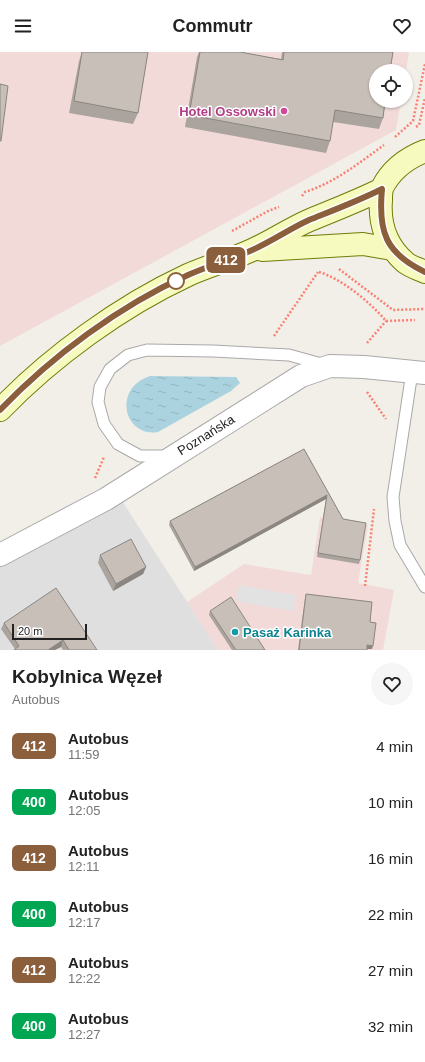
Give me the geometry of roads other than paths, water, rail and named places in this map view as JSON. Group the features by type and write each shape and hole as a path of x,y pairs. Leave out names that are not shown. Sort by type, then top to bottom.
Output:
{"main road":[{"path":"0,410 16,394 75,345 120,313 189,275 251,251 309,221 354,204 382,189 395,170 411,156 425,151"},
{"path":"382,189 380,209 383,230 392,249 407,263 425,272"},
{"path":"251,251 314,245 363,244 392,249"}],"street":[{"name":"Poznańska","path":"0,555 106,499 301,376 330,366 364,367 419,373"}],"lane":[{"path":"173,456 140,456 118,444 104,424 98,402 100,387 110,369 128,355 148,350 290,355 330,366"},
{"path":"419,373 393,497 394,513 400,545 425,587"}],"water":[{"path":"150,376 236,377 240,383 231,391 158,432 147,432 137,428 131,420 127,411 127,401 130,391 138,382"}],"place":[{"name":"Hotel Ossowski","path":"284,111"},
{"name":"Pasaż Karinka","path":"235,632"}]}
